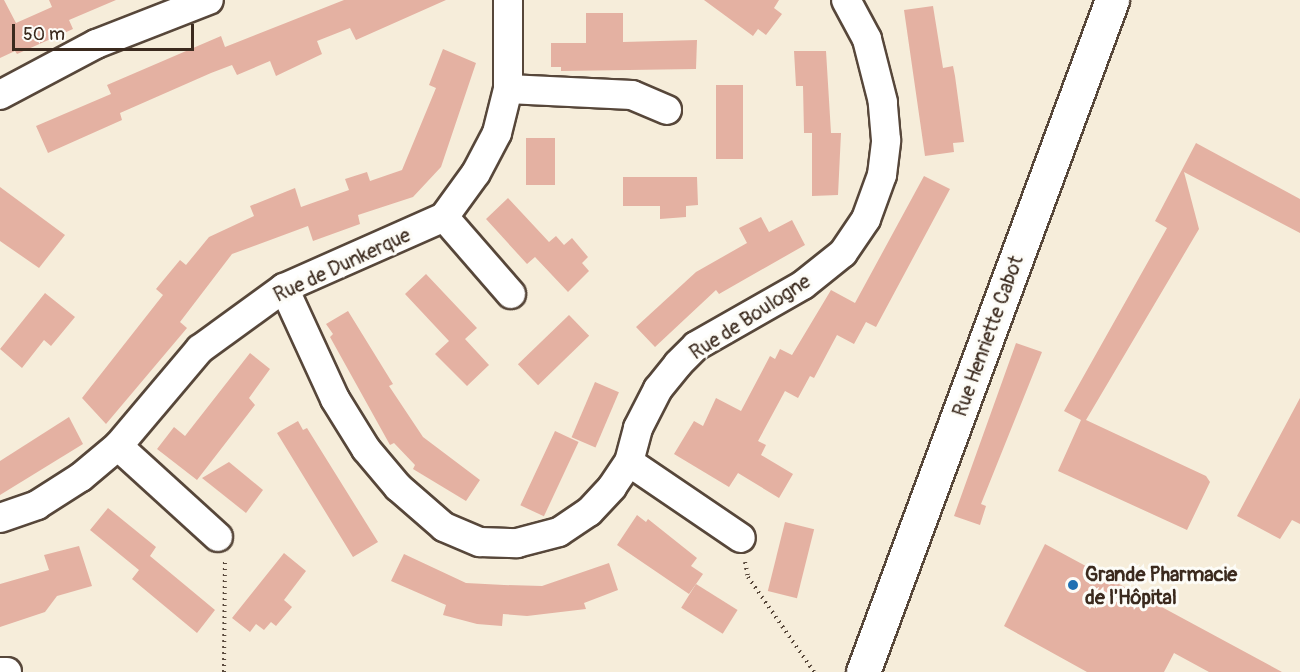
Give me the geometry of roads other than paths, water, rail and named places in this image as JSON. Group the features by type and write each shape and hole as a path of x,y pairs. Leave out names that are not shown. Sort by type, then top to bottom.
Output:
{"street":[{"path":"0,95 96,44 209,0"},
{"path":"508,0 508,88 497,133 476,173 444,217 511,294"},
{"name":"Rue de Boulogne","path":"284,288 335,399 366,449 398,487 444,527 480,542 517,543 559,532 589,512 629,462 638,428 658,389 678,364 696,346 803,285 843,253 866,219 882,176 886,140 883,102 867,39 846,0"},
{"name":"Rue Henriette Cabot","path":"863,672 1112,0"},
{"path":"508,88 632,95 667,110"},
{"name":"Rue de Dunkerque","path":"0,518 37,505 81,477 118,446 200,350 284,288 444,217"},
{"path":"118,446 218,537"},
{"path":"629,462 741,538"},
{"path":"0,672 7,672"}],"place":[{"name":"Grande Pharmacie de l'Hôpital","path":"1073,585"}]}
